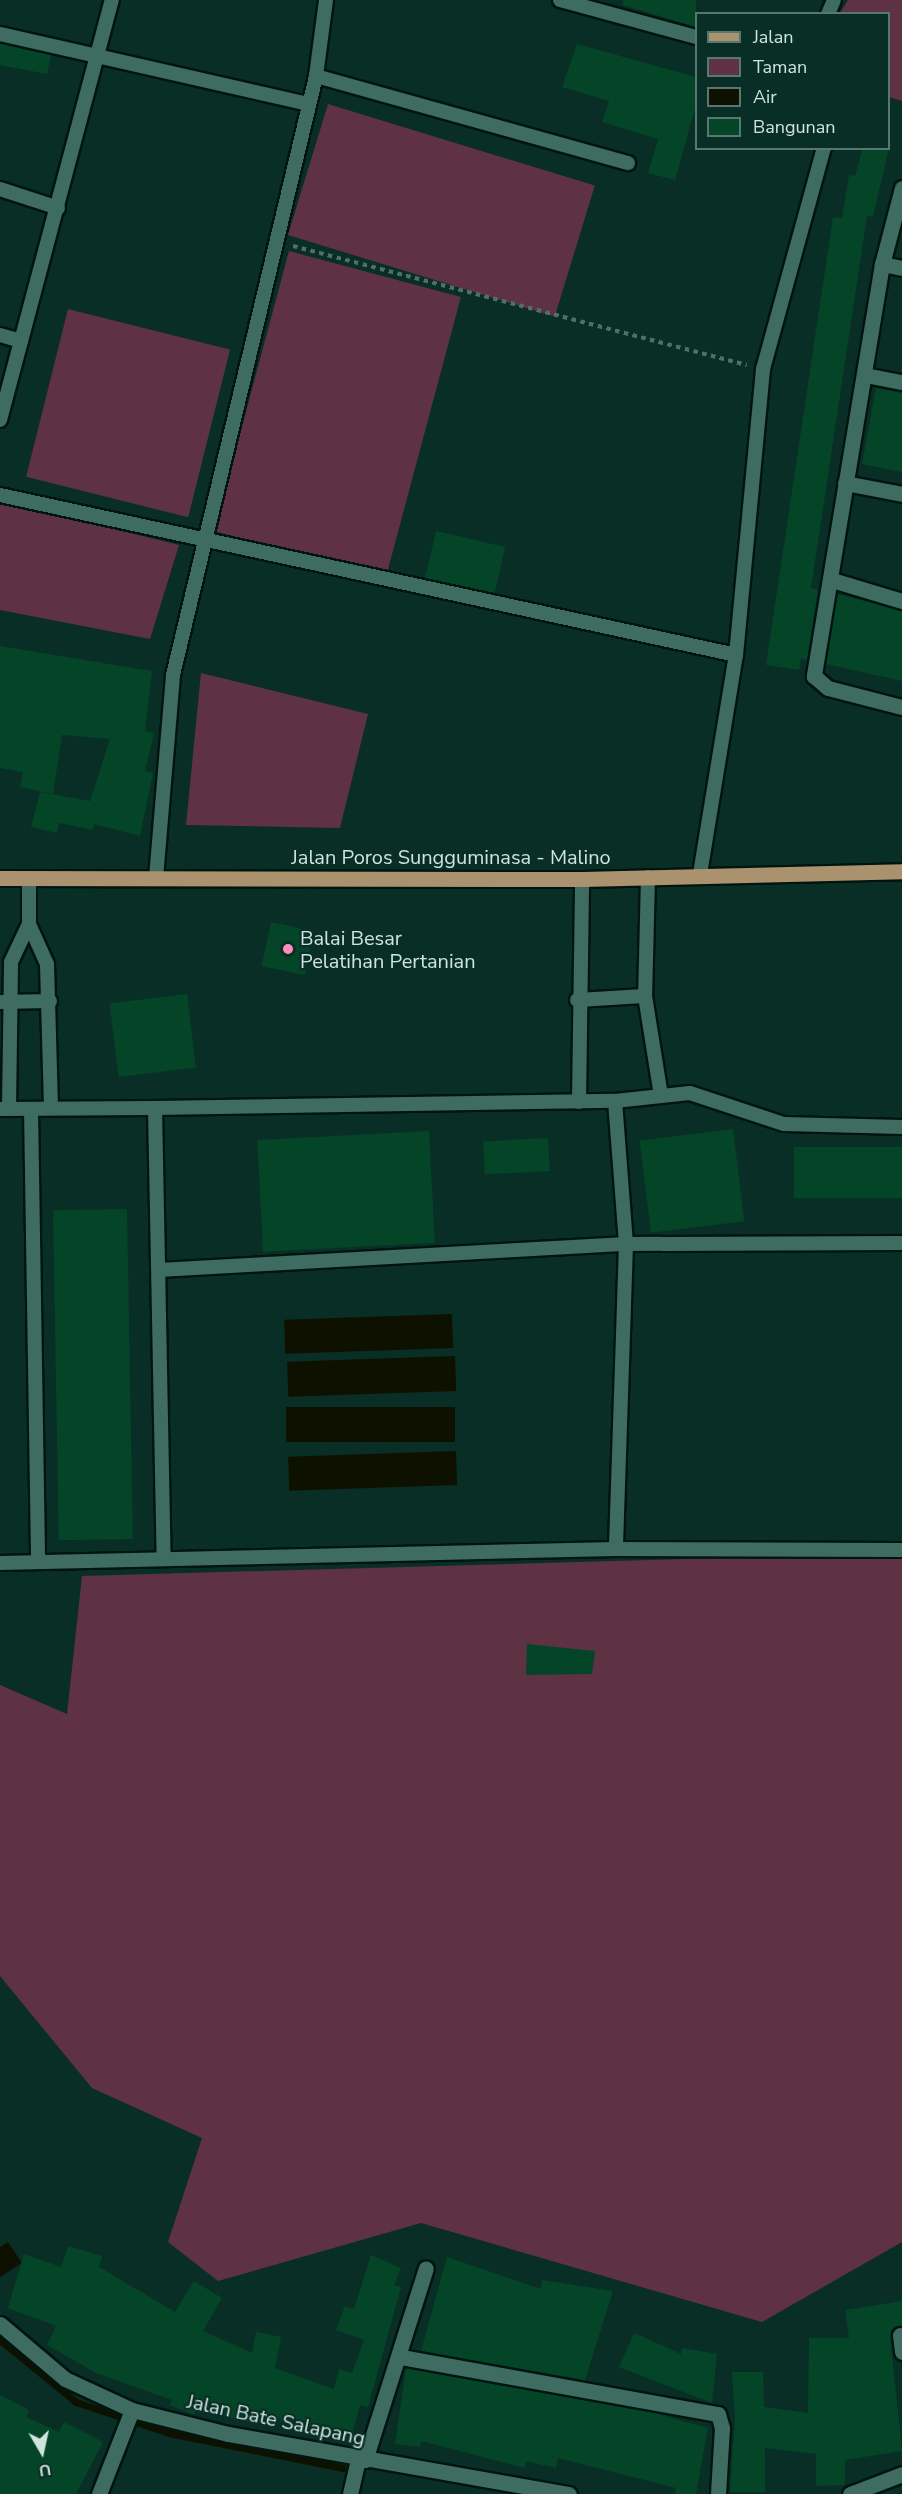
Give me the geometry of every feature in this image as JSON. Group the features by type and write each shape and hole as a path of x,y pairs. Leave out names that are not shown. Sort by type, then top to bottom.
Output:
{"main road":[{"name":"Jalan Poros Sungguminasa - Malino","path":"0,878 582,879 700,874 902,871"}],"street":[{"path":"902,188 882,264 845,483 816,682 902,707"},
{"path":"882,264 902,268"},
{"path":"865,375 902,382"},
{"path":"845,483 902,494"},
{"path":"832,580 902,601"},
{"path":"350,2494 401,2357 426,2268"},
{"name":"Jalan Bate Salapang","path":"0,2324 65,2379 130,2418 569,2494"},
{"path":"900,2335 902,2352"},
{"path":"401,2357 718,2414 722,2428 718,2494"},
{"path":"99,2494 130,2418"},
{"path":"850,2494 901,2481"}],"lane":[{"path":"0,420 100,56 112,0"},
{"path":"156,878 173,675 316,76 326,0"},
{"path":"560,0 695,37"},
{"path":"0,34 309,104"},
{"path":"316,76 628,163"},
{"path":"700,874 736,655 763,369 824,150"},
{"path":"0,189 58,208"},
{"path":"0,335 21,341"},
{"path":"0,495 736,655"},
{"path":"648,877 645,996 661,1096"},
{"path":"29,878 29,924 47,964 50,1001 51,1108"},
{"path":"579,1102 577,1000 582,879"},
{"path":"29,924 11,962 4,1002 5,1109 579,1102 615,1101 690,1093 784,1124 902,1127"},
{"path":"577,1000 645,996"},
{"path":"4,1002 50,1001"},
{"path":"615,1101 626,1244 616,1549"},
{"path":"155,1108 164,1557"},
{"path":"31,1109 39,1560"},
{"path":"159,1269 626,1244 902,1243"},
{"path":"0,1563 164,1557 616,1549 902,1550"}],"path":[{"path":"276,241 763,369"}],"green space":[{"path":"848,0 902,0 902,101 890,97 890,12 841,12"},
{"path":"328,104 595,186 555,317 288,235"},
{"path":"289,251 461,297 386,577 214,531"},
{"path":"68,309 230,349 188,517 26,477"},
{"path":"0,501 179,545 150,639 0,610"},
{"path":"201,673 368,714 340,828 186,825"},
{"path":"902,1553 902,2242 762,2322 421,2223 218,2281 168,2242 202,2138 92,2088 0,1976 0,1685 67,1714 82,1576"}],"water":[{"path":"452,1314 453,1348 285,1354 284,1320"},
{"path":"455,1356 456,1391 288,1397 287,1362"},
{"path":"286,1407 455,1407 455,1442 286,1442"},
{"path":"456,1451 457,1485 289,1491 288,1457"},
{"path":"8,2242 22,2263 0,2277 0,2247"}],"building":[{"path":"623,0 696,0 695,27 623,5"},
{"path":"0,43 51,55 47,74 0,65"},
{"path":"577,44 695,77 695,109 675,180 648,173 658,139 602,122 609,101 562,87"},
{"path":"862,150 889,150 873,217 867,216 811,588 818,590 807,660 801,658 799,670 766,665 833,217 842,218 849,175 855,176"},
{"path":"876,388 902,393 902,472 862,464"},
{"path":"436,531 505,547 494,595 425,579"},
{"path":"837,594 902,610 902,681 826,664"},
{"path":"0,646 152,671 145,731 154,733 145,771 153,773 140,836 94,824 93,830 59,823 57,833 31,827 40,792 90,801 110,739 62,735 53,794 20,787 23,772 0,768"},
{"name":"Balai Besar Pelatihan Pertanian","path":"271,922 314,931 305,975 262,966"},
{"path":"187,994 196,1067 119,1077 110,1004"},
{"path":"733,1129 744,1221 651,1233 640,1140"},
{"path":"429,1131 435,1243 263,1252 257,1140"},
{"path":"548,1138 550,1171 485,1174 483,1141"},
{"path":"794,1147 902,1147 902,1198 794,1198"},
{"path":"127,1209 133,1539 59,1540 53,1210"},
{"path":"527,1644 595,1651 592,1674 526,1675"},
{"path":"68,2246 102,2256 99,2267 175,2312 194,2281 222,2298 203,2331 252,2353 256,2332 281,2337 275,2368 334,2389 339,2369 352,2373 364,2340 336,2330 345,2306 354,2309 371,2255 401,2268 394,2285 401,2287 368,2407 360,2405 350,2441 255,2414 252,2423 196,2409 194,2415 170,2405 172,2400 96,2373 47,2345 56,2326 8,2308 24,2254 61,2267"},
{"path":"447,2257 541,2289 542,2280 613,2291 585,2380 421,2351"},
{"path":"902,2301 902,2326 891,2330 890,2336 902,2451 845,2460 845,2485 816,2486 816,2454 765,2448 765,2492 730,2492 735,2417 732,2372 763,2372 764,2407 808,2413 809,2338 849,2338 845,2310"},
{"path":"634,2333 681,2354 682,2348 717,2354 712,2403 619,2367"},
{"path":"406,2368 647,2411 708,2428 696,2494 675,2494 676,2488 558,2458 556,2468 526,2461 525,2468 421,2441 420,2447 395,2444"},
{"path":"0,2395 29,2410 26,2417 59,2432 64,2422 103,2442 76,2494 0,2494"}],"waterway":[{"path":"0,2340 76,2402 169,2433 343,2468"}],"place":[{"name":"Balai Besar Pelatihan Pertanian","path":"288,949"}]}
